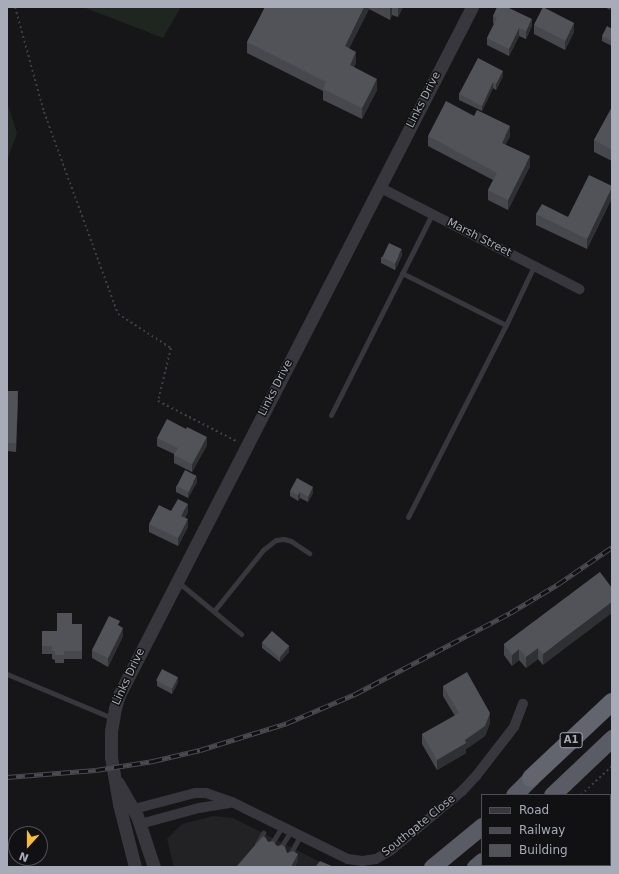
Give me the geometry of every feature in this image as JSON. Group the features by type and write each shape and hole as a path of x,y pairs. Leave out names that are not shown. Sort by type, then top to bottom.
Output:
{"highway":[{"name":"A1","path":"515,794 612,702"},
{"name":"A1","path":"553,794 612,738"},
{"path":"432,867 481,827"}],"street":[{"name":"Links Drive","path":"135,867 123,822 110,747 115,708 125,684 177,581 472,7"},
{"name":"Marsh Street","path":"379,187 578,289"},
{"name":"Southgate Close","path":"134,809 198,793 212,795 232,802 355,861 369,861 382,857 462,791 476,776 514,727 523,704"},
{"name":"Links Drive","path":"115,778 134,809 154,867"},
{"path":"123,822 140,824 198,808 232,802"},
{"path":"123,822 134,809"}],"lane":[{"path":"331,415 432,214"},
{"path":"408,517 506,326 534,266"},
{"path":"402,273 506,326"},
{"path":"214,611 264,550 276,540 284,539 291,541 309,553"},
{"path":"177,581 241,634"},
{"path":"7,674 113,719"},
{"path":"270,846 291,831"},
{"path":"279,850 291,831"},
{"path":"289,856 291,831"},
{"path":"254,846 263,833"}],"path":[{"path":"15,7 44,112 118,314 171,348 158,401 246,446"},
{"path":"582,794 612,766"}],"shaded area":[{"path":"83,7 181,7 163,38"},
{"path":"7,102 17,133 7,161"},
{"path":"213,816 233,818 330,867 174,867 167,839 182,824"}],"building":[{"path":"265,7 364,7 345,46 356,52 350,65 377,79 362,108 323,89 326,82 247,42"},
{"path":"497,7 507,7 532,19 526,31 519,28 509,49 487,38 497,18 493,16"},
{"path":"543,7 574,23 565,41 534,25"},
{"path":"607,26 612,29 612,41 602,36"},
{"path":"478,58 503,71 496,84 493,82 482,106 459,94"},
{"path":"446,101 474,116 477,110 510,126 502,143 530,156 508,200 488,190 497,173 428,136"},
{"path":"612,107 612,150 594,140"},
{"path":"589,175 612,187 587,239 536,214 542,204 568,217"},
{"path":"389,243 402,249 395,263 382,258"},
{"path":"7,391 18,391 16,443 7,443"},
{"path":"167,419 186,429 187,427 207,437 192,464 174,455 178,448 157,438"},
{"path":"185,470 197,476 188,492 177,486"},
{"path":"297,478 313,487 308,497 300,492 298,495 290,491"},
{"path":"178,499 188,504 181,516 188,519 178,538 149,524 159,505 171,511"},
{"path":"600,572 612,588 612,602 543,654 538,648 526,657 519,649 512,655 504,644"},
{"path":"57,613 72,613 72,624 82,624 82,651 64,651 64,655 55,655 55,651 52,651 52,646 42,646 42,631 57,631"},
{"path":"109,616 120,621 118,625 123,628 108,658 92,650"},
{"path":"272,631 289,646 280,657 262,642"},
{"path":"162,669 178,677 172,689 156,681"},
{"path":"467,672 490,713 485,726 465,740 466,743 437,760 422,734 459,713 443,686"},
{"path":"263,836 268,842 273,841 277,846 282,845 285,847 287,853 293,851 298,854 291,867 237,866"},
{"path":"320,861 334,867 315,867"},
{"path":"591,866 593,867 575,867"}],"railway":[{"path":"7,777 96,770 153,761 200,750 287,723 355,694 510,613 558,584 612,547"}]}
